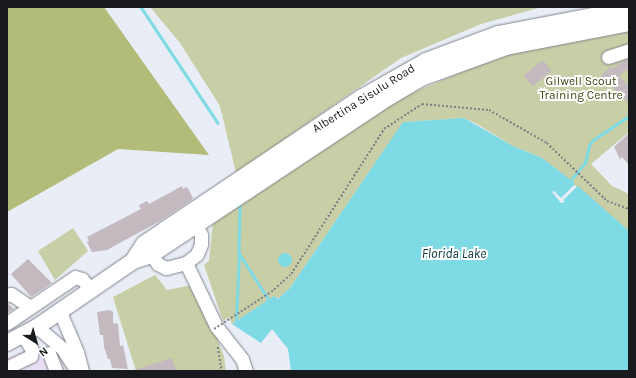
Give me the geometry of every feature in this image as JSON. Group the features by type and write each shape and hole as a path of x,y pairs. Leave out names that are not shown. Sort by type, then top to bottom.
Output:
{"main road":[{"name":"Albertina Sisulu Road","path":"7,343 30,331 60,312 355,102 426,61 498,34 629,9"},
{"name":"Albertina Sisulu Road","path":"148,250 196,224 381,102 421,78 506,47 629,23"}],"street":[{"path":"608,58 629,50"},
{"path":"148,250 166,268 178,267 186,263 197,254 201,244 201,235 196,224"},
{"path":"186,263 216,326 242,359 246,371"},
{"path":"7,323 75,277 82,279 91,290"},
{"path":"7,295 12,294 30,307"},
{"path":"60,312 77,352 82,371"},
{"path":"8,367 31,356 32,350 30,331"},
{"path":"30,331 62,348 77,371"},
{"path":"49,354 56,371"}],"path":[{"path":"216,336 214,328 271,292 291,274 384,129 422,104 489,110 548,144 607,202 629,209"},
{"path":"217,343 222,371"}],"shaded area":[{"path":"36,344 62,357 67,371 7,371 7,358"}],"green space":[{"path":"7,7 104,7 209,155 118,149 7,212"},
{"path":"150,7 542,7 481,24 401,58 236,173 220,106 180,43"},
{"path":"629,30 629,132 591,164 612,186 629,194 629,231 542,158 513,146 477,124 464,118 404,122 290,288 279,298 274,297 232,324 229,317 223,321 204,265 209,261 213,222 390,102 500,56"},
{"path":"73,228 88,251 55,280 38,251"},
{"path":"155,275 167,290 192,285 211,323 224,356 226,371 136,371 113,297"}],"water":[{"name":"Florida Lake","path":"464,118 513,146 542,158 571,180 575,184 561,198 554,191 552,192 561,203 565,202 563,200 578,186 629,231 629,371 291,371 288,349 272,329 261,343 232,324 274,296 278,299 290,288 403,122"},
{"path":"282,253 288,253 292,257 292,263 288,267 282,267 278,263 278,257"}],"building":[{"name":"Gilwell Scout Training Centre","path":"629,58 629,68 619,76 629,86 629,104 601,76 610,67 612,69"},
{"path":"543,60 552,71 532,87 524,76"},
{"path":"629,133 629,165 622,157 620,159 614,147"},
{"path":"182,186 183,189 187,187 193,198 190,201 160,221 107,250 92,252 87,242 89,241 87,237 141,209 139,205 147,201 149,204"},
{"path":"28,259 52,283 31,297 11,274"},
{"path":"7,303 14,309 7,313"},
{"path":"110,310 113,312 113,323 118,324 120,346 123,345 128,369 112,368 110,359 108,359 104,347 103,335 100,335 97,312"},
{"path":"172,358 176,371 137,371 137,369"}],"waterway":[{"path":"141,7 218,123"},
{"path":"571,180 585,163 589,145 593,140 629,116"},
{"path":"240,206 239,253 269,300"},
{"path":"236,321 239,254"}]}
